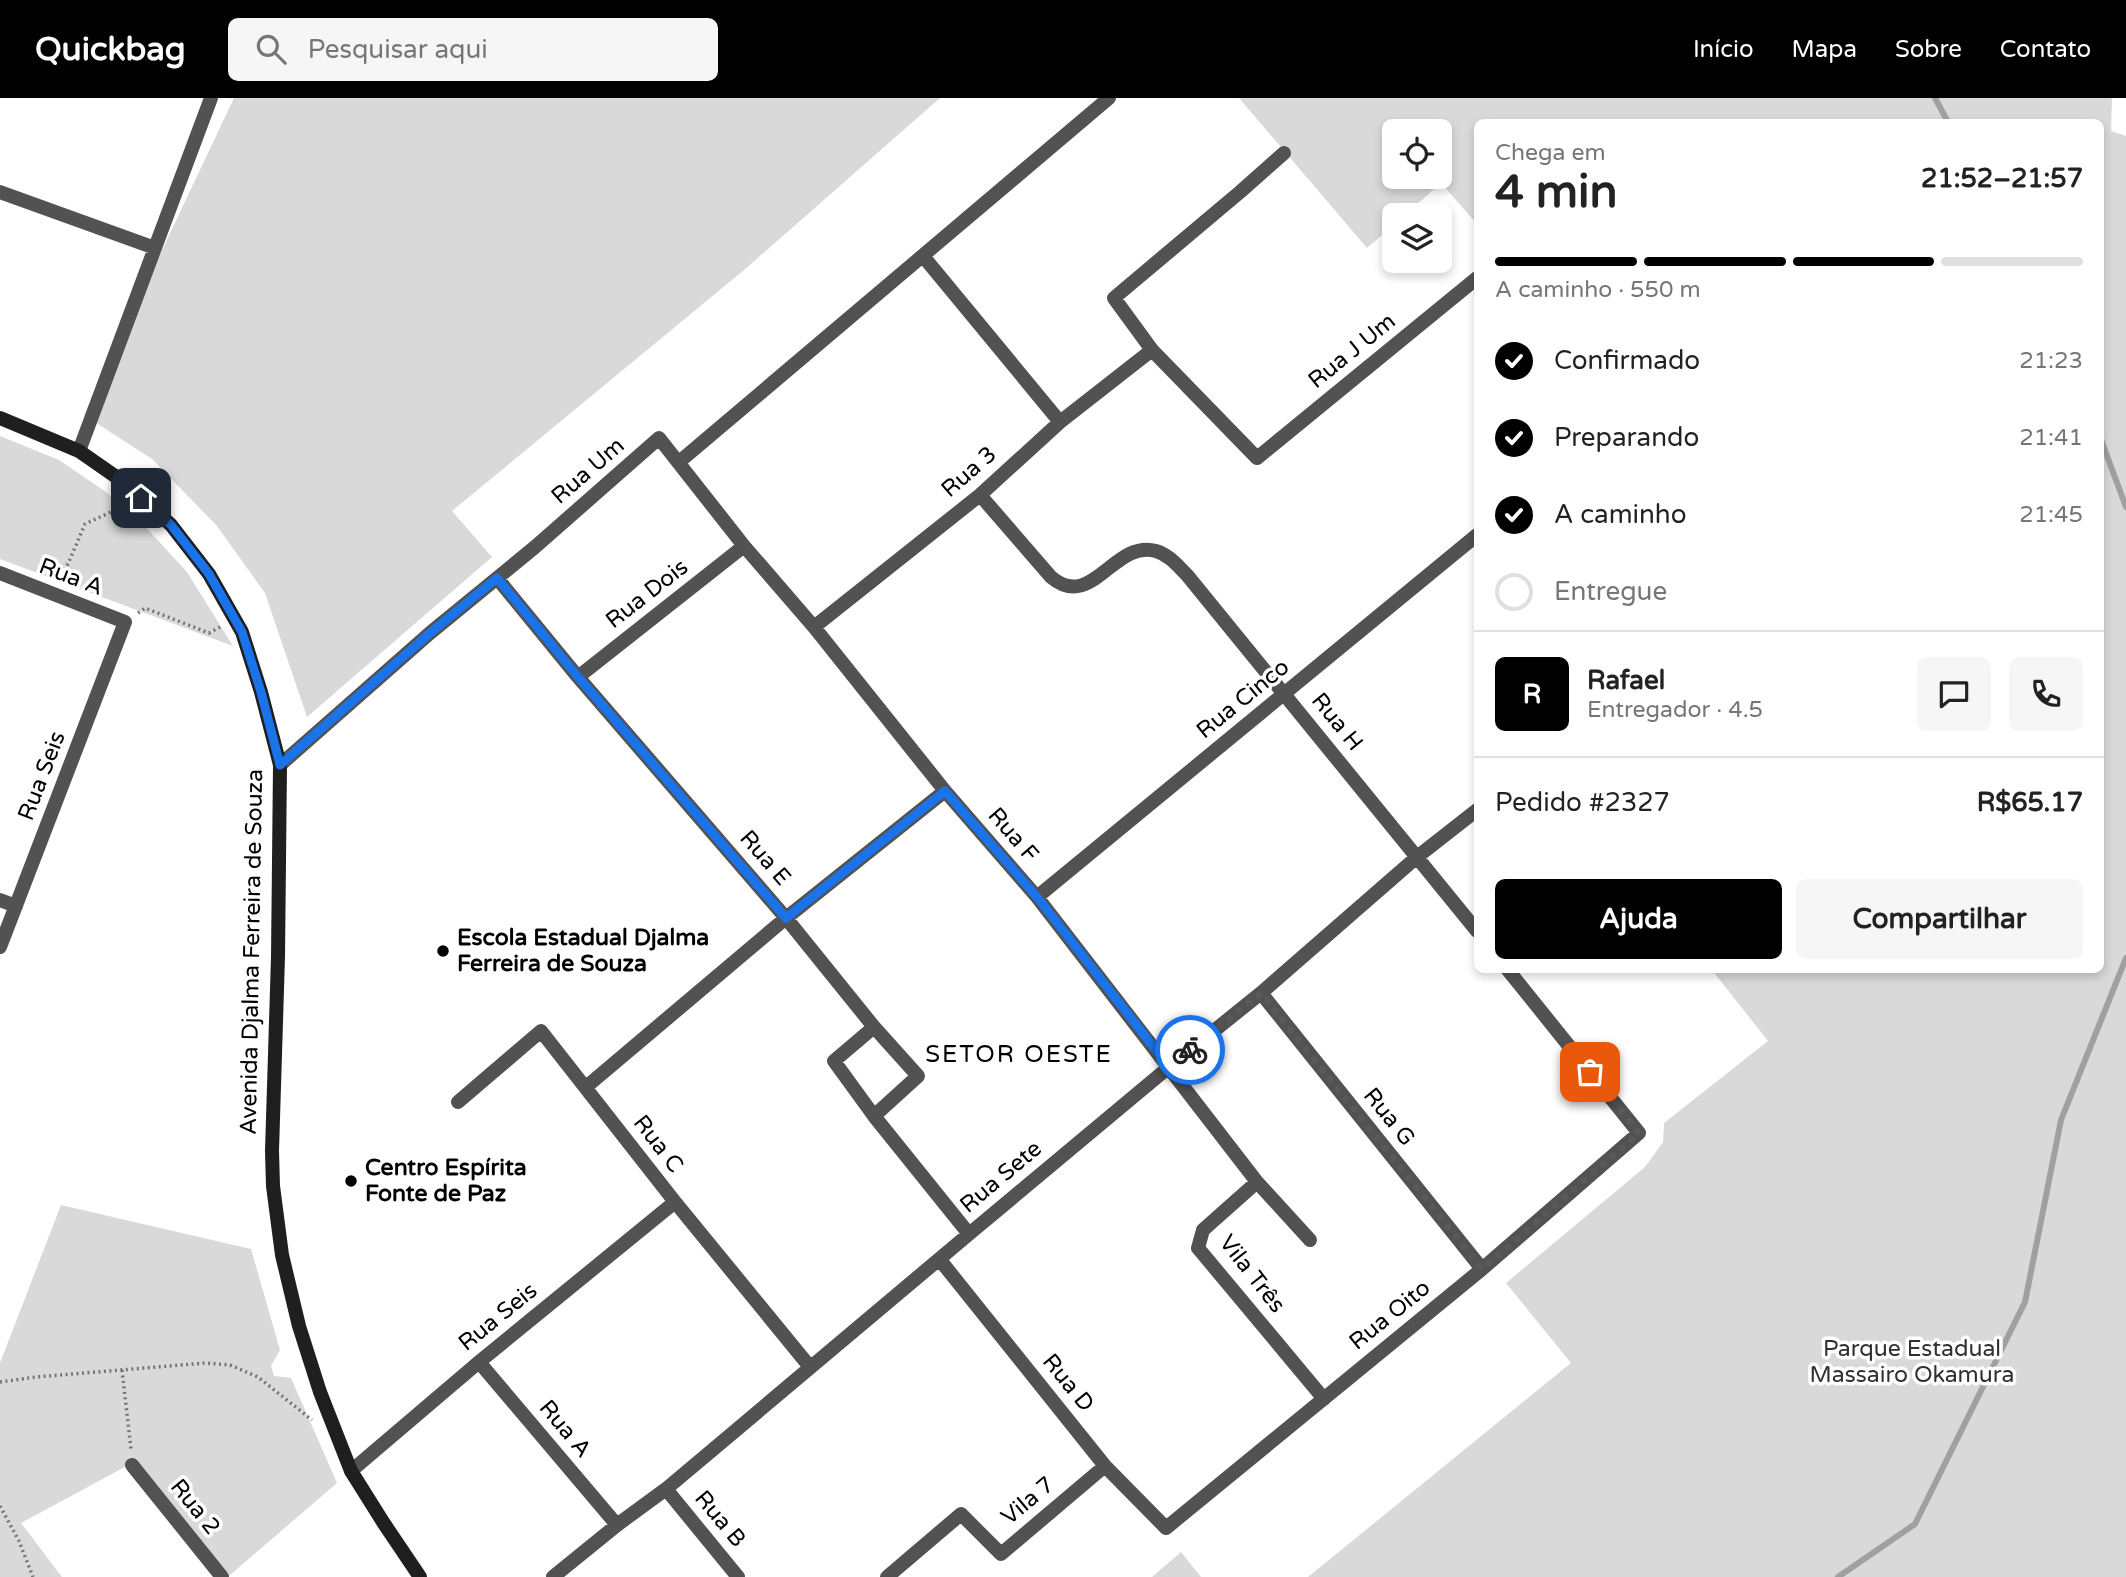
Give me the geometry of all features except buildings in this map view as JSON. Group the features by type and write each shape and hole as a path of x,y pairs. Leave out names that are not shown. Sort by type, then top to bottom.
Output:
{"main road":[{"name":"Avenida Djalma Ferreira de Souza","path":"0,418 79,451 141,498 171,525 209,574 242,632 280,765 278,957 272,1139 273,1186 282,1255 299,1326 320,1392 351,1471 420,1577"}],"street":[{"path":"679,462 1109,98"},
{"path":"79,451 208,99"},
{"path":"1152,350 1114,298 1284,153"},
{"path":"0,192 155,248"},
{"path":"923,256 1060,422"},
{"name":"Rua J Um","path":"1152,350 1256,458 1474,280"},
{"name":"Rua 3","path":"814,627 980,495 1060,422 1152,350"},
{"name":"Rua Um","path":"280,765 659,438 679,462"},
{"name":"Rua F","path":"679,462 744,546 814,627 945,791 1037,897 1257,1182 1310,1240"},
{"name":"Rua H","path":"980,495 1051,577 1064,586 1083,586 1135,552 1152,550 1171,559 1285,694 1474,927"},
{"name":"Rua Cinco","path":"1037,897 1474,537"},
{"name":"Rua Dois","path":"578,677 744,546"},
{"name":"Rua A","path":"0,573 125,622"},
{"name":"Rua E","path":"497,578 918,1076 874,1116"},
{"name":"Rua Seis","path":"0,947 125,622"},
{"path":"586,1087 786,918 945,791"},
{"name":"Rua Sete","path":"553,1577 666,1489 1261,993 1417,857 1474,812"},
{"path":"0,900 16,906"},
{"name":"Rua Oito","path":"1166,1528 1482,1269 1639,1133 1510,973"},
{"name":"Rua G","path":"1261,993 1482,1269"},
{"path":"874,1027 834,1061 874,1116 969,1234"},
{"name":"Rua C","path":"458,1102 541,1031 675,1202 810,1367"},
{"name":"Vila Três","path":"1257,1182 1203,1230 1198,1248 1324,1399"},
{"name":"Rua Seis","path":"351,1471 675,1202"},
{"name":"Rua D","path":"940,1260 1105,1466 1166,1528"},
{"name":"Rua A","path":"479,1362 617,1525"},
{"name":"Rua 2","path":"132,1465 222,1577"},
{"name":"Vila 7","path":"887,1577 961,1514 1001,1554 1105,1466"},
{"name":"Rua B","path":"666,1489 738,1577"}],"path":[{"path":"42,590 68,564 85,524 141,498"},
{"path":"125,622 145,607 209,633 234,619"},
{"path":"0,1382 205,1363 230,1365 258,1377 341,1442"},
{"path":"122,1370 132,1465"},
{"path":"0,1506 19,1541 33,1577"}],"green space":[{"path":"234,98 940,98 744,270 452,511 492,557 307,717 265,593 217,526 152,459 84,415"},
{"name":"Parque Estadual Massairo Okamura","path":"1239,98 2112,98 2111,131 2126,136 2126,1577 1308,1577 1571,1363 1506,1283 1645,1167 1663,1142 1664,1123 1768,1041 1714,973 2104,973 2104,119 1474,119 1474,221 1446,189 1452,189 1452,119 1382,119 1382,189 1434,189 1418,203 1382,203 1382,235 1367,248"},
{"path":"0,436 59,460 106,492 141,522 187,572 233,646 0,559"},
{"path":"61,1205 251,1249 280,1350 271,1366 274,1376 291,1378 337,1483 230,1575 182,1522 134,1462 21,1523 62,1577 0,1577 0,1363"},
{"path":"1181,1552 1201,1577 1152,1577"}],"waterway":[{"path":"1935,98 1946,119"},
{"path":"2104,448 2126,507"},
{"path":"1838,1577 1915,1524 2025,1302 2061,1120 2126,958"}],"way so far":[{"path":"1190,1050 1261,993 1482,1269 1639,1133 1590,1072"}],"place":[{"name":"Escola Estadual Djalma Ferreira de Souza","path":"443,951"},
{"name":"Centro Espírita Fonte de Paz","path":"351,1181"}],"district":[{"name":"SETOR OESTE","path":"1019,1054"}],"route":[{"path":"141,498 171,525 209,574 242,632 280,765 497,578 578,677 786,918 945,791 1037,897 1169,1067 1190,1050"}]}
